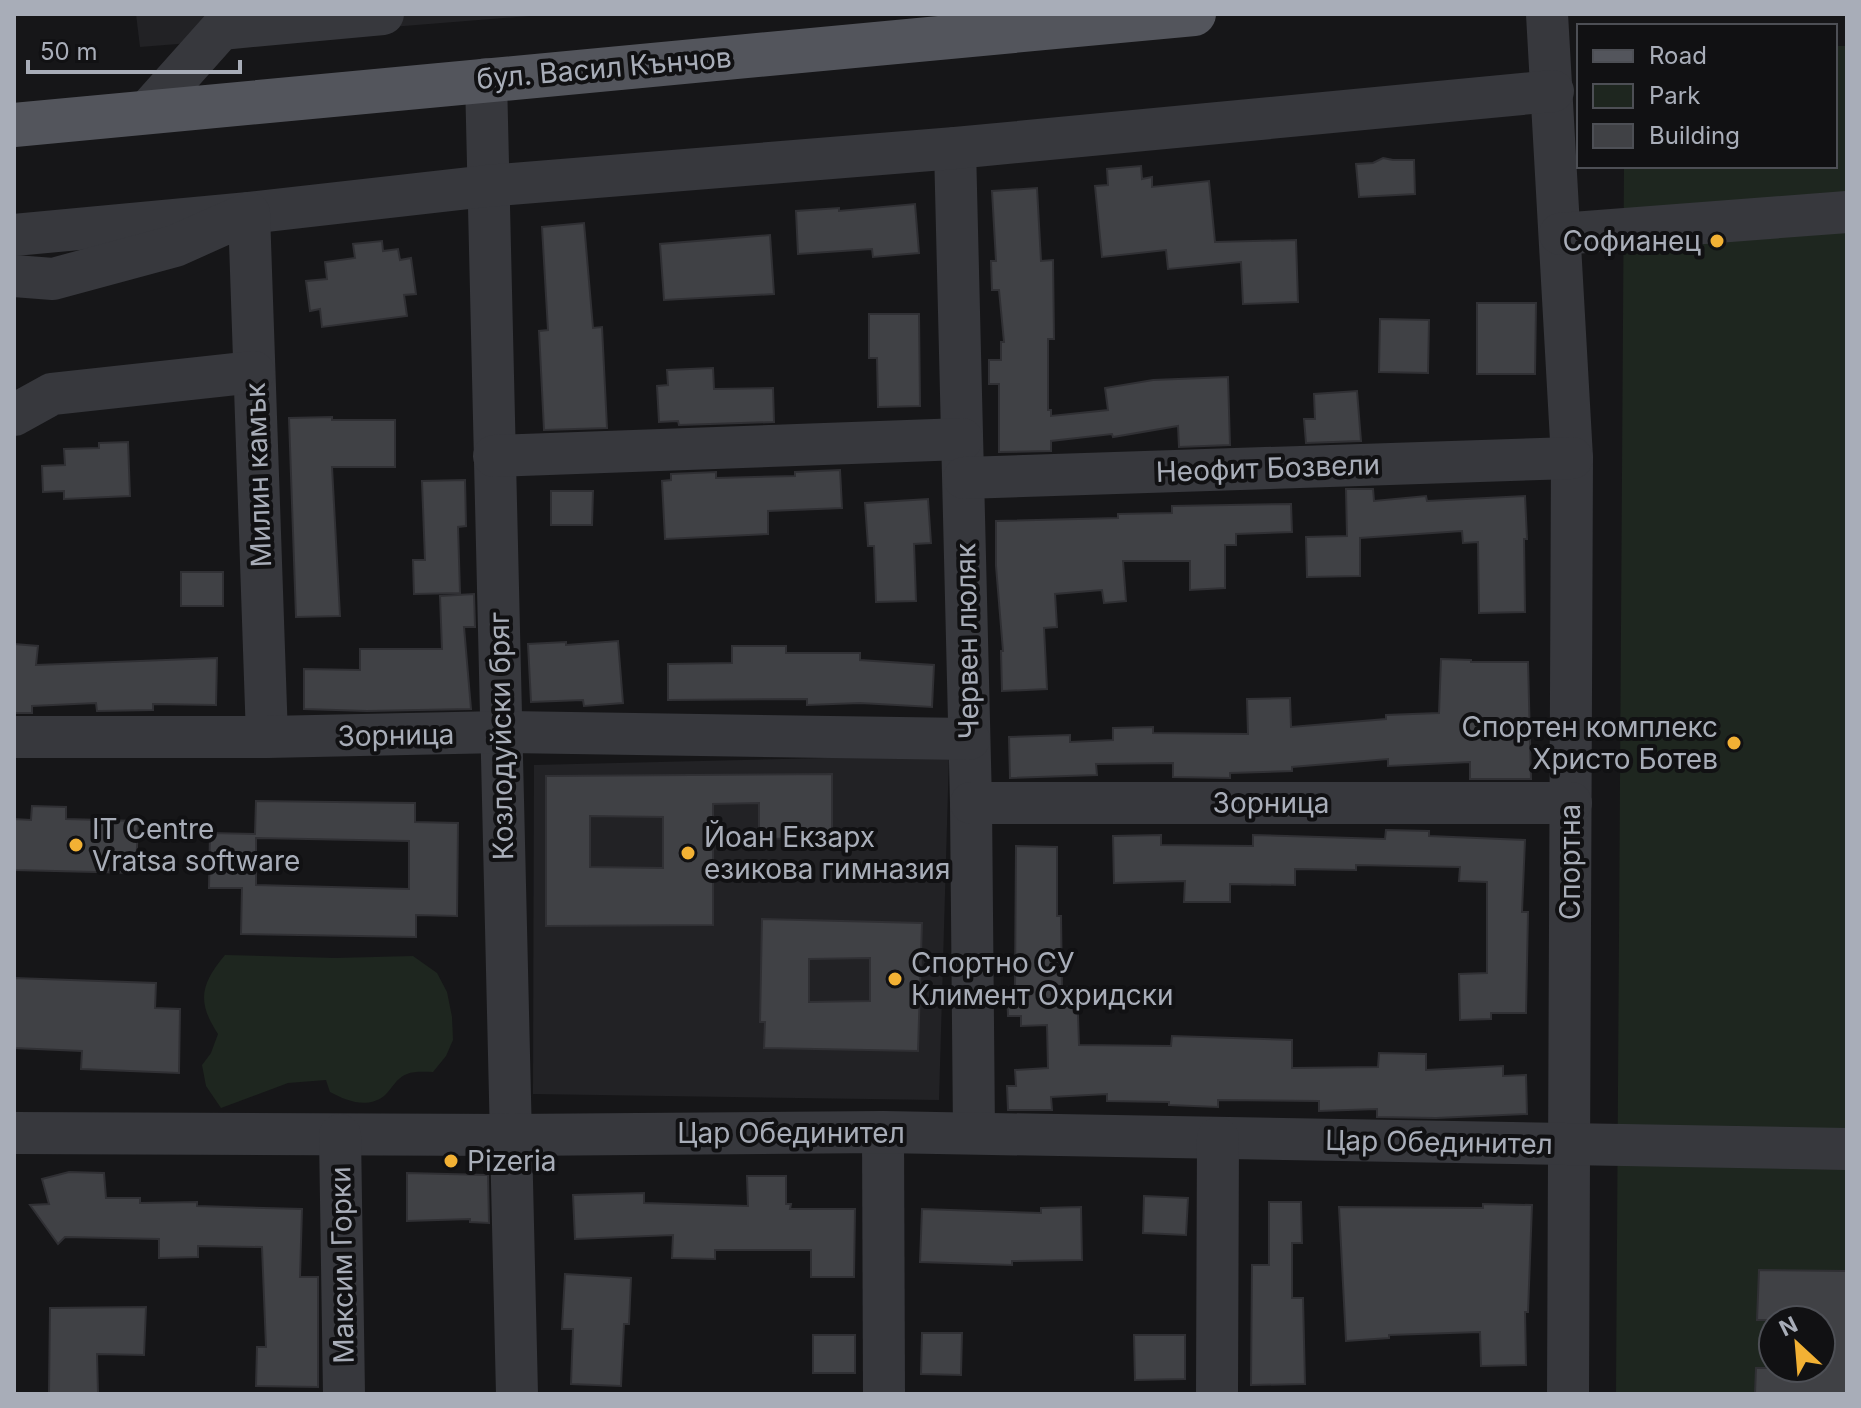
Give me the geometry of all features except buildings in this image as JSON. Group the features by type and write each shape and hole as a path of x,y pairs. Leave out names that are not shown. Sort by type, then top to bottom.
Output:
{"main road":[{"name":"бул. Васил Кънчов","path":"14,125 1194,14"}],"street":[{"path":"147,112 220,22 382,14"},
{"name":"Спортна","path":"1547,14 1572,458 1568,1394"},
{"name":"Козлодуйски бряг","path":"486,79 517,1394"},
{"path":"14,235 487,186 955,148 1553,91"},
{"name":"Червен люляк","path":"955,148 971,803 974,1133"},
{"path":"1560,234 1847,212"},
{"path":"14,276 53,279 175,246 249,213"},
{"name":"Милин камък","path":"249,213 267,737"},
{"path":"14,415 52,394 254,372"},
{"name":"Неофит Бозвели","path":"494,456 1572,458"},
{"name":"Зорница","path":"14,737 267,737 501,732 969,739"},
{"name":"Зорница","path":"971,803 1571,803"},
{"path":"883,1132 884,1394"},
{"name":"Цар Обединител","path":"14,1133 510,1135 883,1132 1847,1149"},
{"name":"Максим Горки","path":"340,1135 344,1394"},
{"path":"1217,1394 1218,1138"}],"shaded area":[{"path":"136,14 554,14 140,47"},
{"path":"949,755 939,1100 533,1094 534,765"}],"green space":[{"name":"Спортен комплекс Христо Ботев","path":"1837,46 1847,46 1847,1394 1616,1394 1624,168 1837,168"},
{"path":"225,955 335,958 413,956 437,973 447,992 453,1040 446,1056 433,1072 413,1072 403,1076 384,1096 371,1102 350,1101 330,1092 326,1080 288,1083 221,1108 206,1086 202,1065 211,1053 218,1034 207,1012 204,994 210,976"}],"place":[{"name":"Софианец","path":"1717,241"},
{"name":"Спортен комплекс Христо Ботев","path":"1734,743"},
{"name":"IT Centre Vratsa software","path":"76,845"},
{"name":"Йоан Екзарх езикова гимназия","path":"688,853"},
{"name":"Спортно СУ Климент Охридски","path":"895,979"},
{"name":"Pizeria","path":"451,1161"}]}
